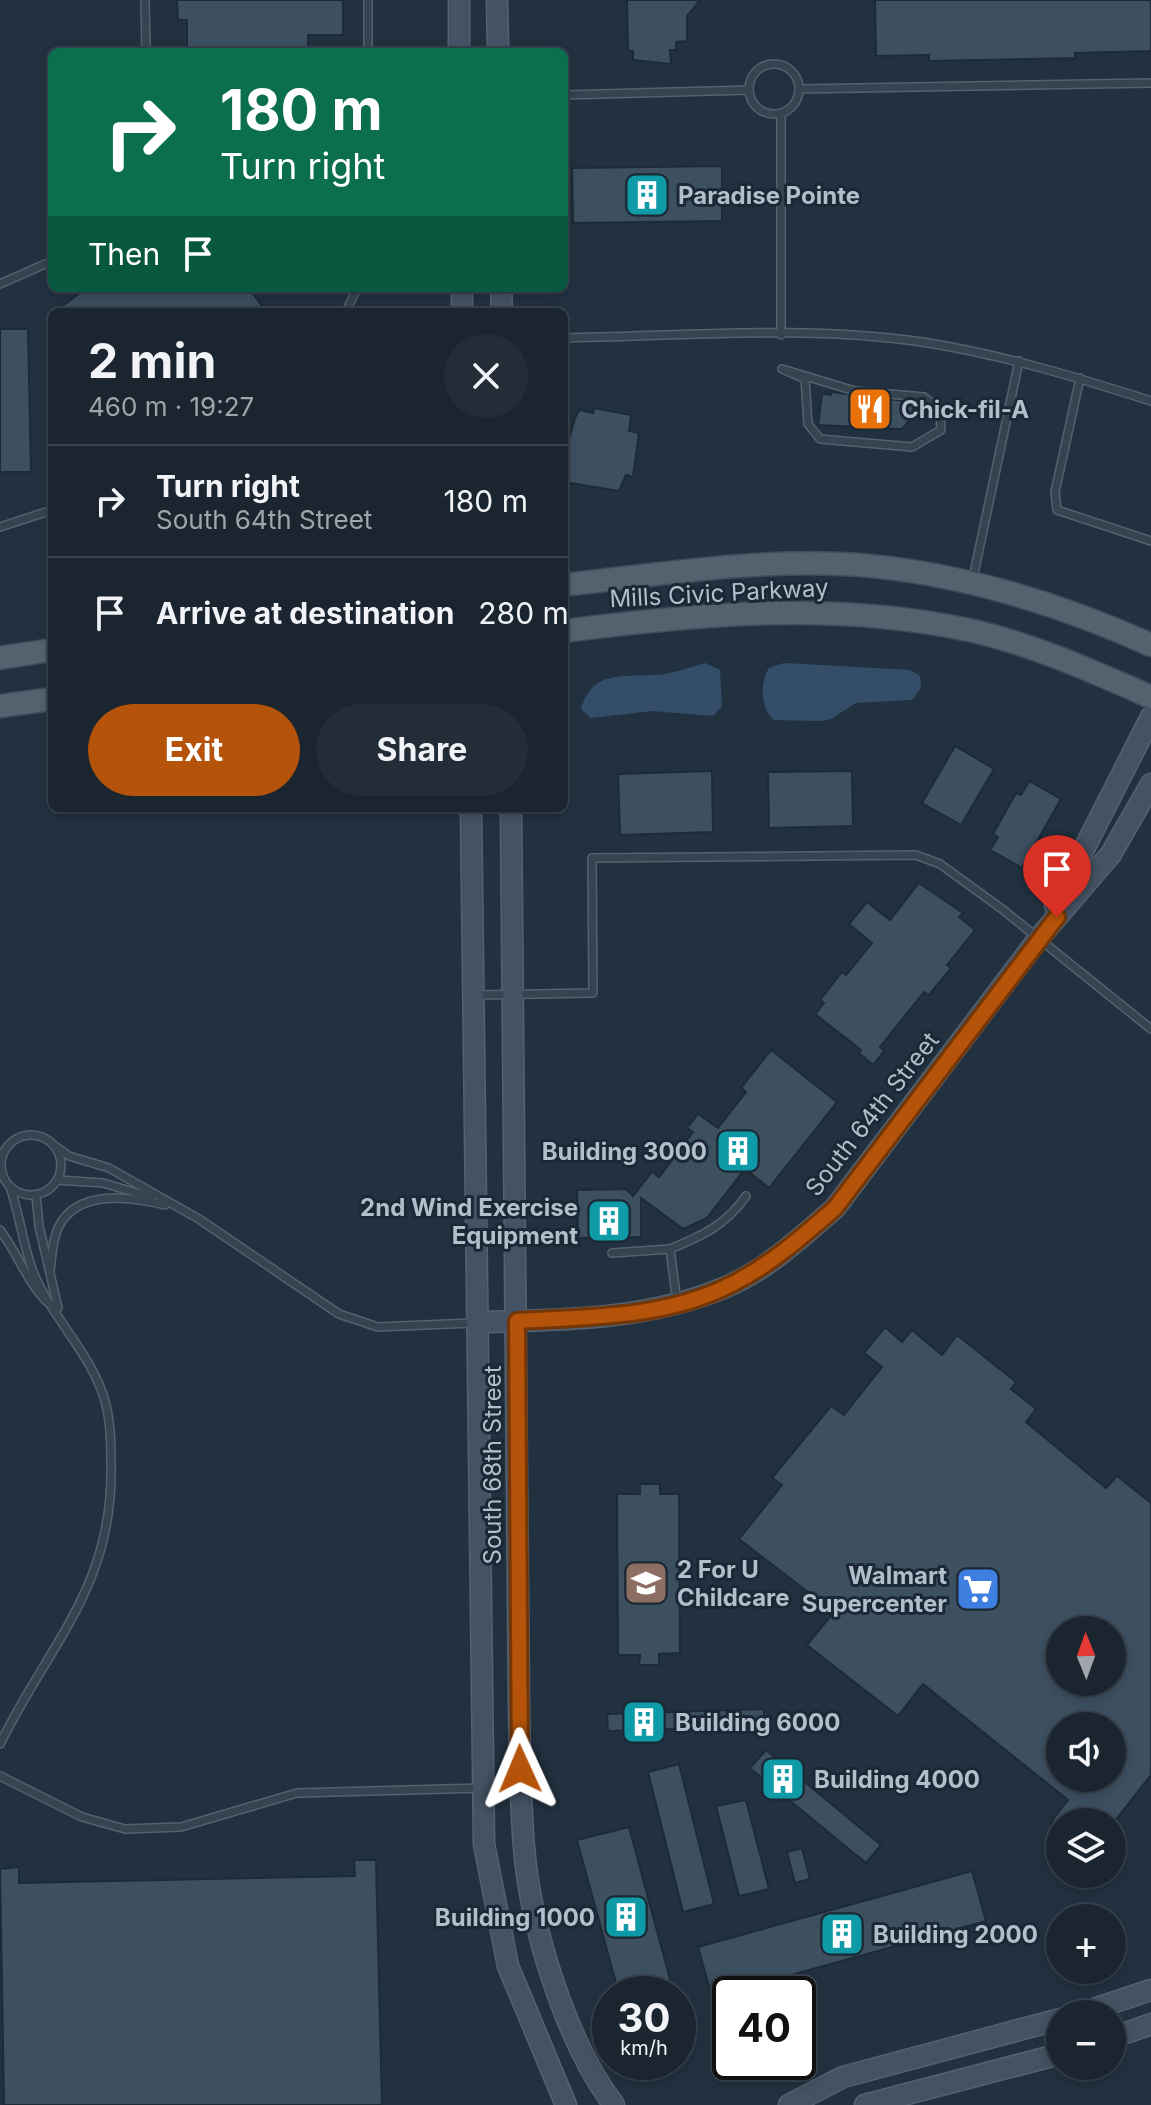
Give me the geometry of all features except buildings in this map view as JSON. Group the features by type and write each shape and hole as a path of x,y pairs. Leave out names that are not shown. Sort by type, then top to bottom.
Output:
{"main road":[{"name":"Mills Civic Parkway","path":"568,585 791,564 861,565 971,584 1077,615 1151,645"},
{"name":"Mills Civic Parkway","path":"568,631 734,614 861,613 970,630 1019,644 1151,697"},
{"path":"0,658 48,651"},
{"path":"0,706 48,700"}],"street":[{"path":"459,0 459,48"},
{"path":"497,0 498,48"},
{"name":"South 64th Street","path":"1039,938 1151,717"},
{"name":"South 64th Street","path":"480,1322 590,1318 677,1304 728,1286 799,1240 835,1208 1039,938 1111,854 1151,784"},
{"name":"South 68th Street","path":"471,812 480,1322 481,1788 484,1844 508,1966 566,2105"},
{"name":"South 68th Street","path":"511,812 524,1849 545,1948 583,2052 614,2105"},
{"path":"1121,2000 1151,1990"},
{"path":"789,2105 843,2077 1046,2023"},
{"path":"1126,2033 1151,2024"},
{"path":"865,2105 1046,2058"}],"lane":[{"path":"145,0 146,48"},
{"path":"368,0 368,48"},
{"path":"769,65 787,68 794,74 799,89 794,104 781,113 772,114 756,107 749,90 755,73 769,65"},
{"path":"799,89 1151,83"},
{"path":"568,95 749,90"},
{"path":"781,113 781,335"},
{"path":"0,284 48,263"},
{"path":"568,338 781,335 919,342 1019,361 1151,401"},
{"path":"971,584 1019,361"},
{"path":"782,369 855,391 924,397 940,409 941,430 912,447 820,439 808,424 805,379 782,369"},
{"path":"1080,378 1055,492 1057,510 1151,541"},
{"path":"0,527 48,511"},
{"path":"474,995 593,993 592,858 916,855 940,864 1039,938 1151,1029"},
{"path":"0,1744 75,1616 108,1533 111,1458 104,1400 93,1373 34,1275 10,1187 1,1171 2,1152 15,1139 32,1135 69,1156 109,1168 199,1219 339,1314 378,1327 480,1322"},
{"path":"10,1187 27,1195 36,1195 57,1180 62,1163 55,1146"},
{"path":"57,1180 103,1183 175,1207"},
{"path":"36,1195 39,1226 59,1314"},
{"path":"612,1253 670,1249 707,1234 733,1214 746,1196"},
{"path":"50,1271 59,1226 74,1210 92,1200 143,1200 175,1207"},
{"path":"0,1230 14,1249 28,1282 59,1314"},
{"path":"670,1249 677,1304"},
{"path":"0,1776 82,1817 125,1829 181,1827 297,1793 521,1787"}],"water":[{"path":"705,663 720,670 722,706 713,716 652,711 591,718 581,709 593,688 610,678 668,673"},
{"path":"784,663 910,670 920,676 921,688 912,700 856,703 831,719 774,720 764,702 764,680 769,668"}],"place":[{"name":"Paradise Pointe","path":"647,195"},
{"name":"Chick-fil-A","path":"870,409"},
{"name":"Building 3000","path":"738,1151"},
{"name":"2nd Wind Exercise Equipment","path":"609,1221"},
{"name":"2 For U Childcare","path":"646,1583"},
{"name":"Walmart Supercenter","path":"978,1589"},
{"name":"Building 6000","path":"644,1722"},
{"name":"Building 4000","path":"783,1779"},
{"name":"Building 1000","path":"626,1917"},
{"name":"Building 2000","path":"842,1934"}],"route":[{"path":"520,1769 517,1321 590,1318 677,1304 728,1286 799,1240 835,1208 1057,917"}]}
